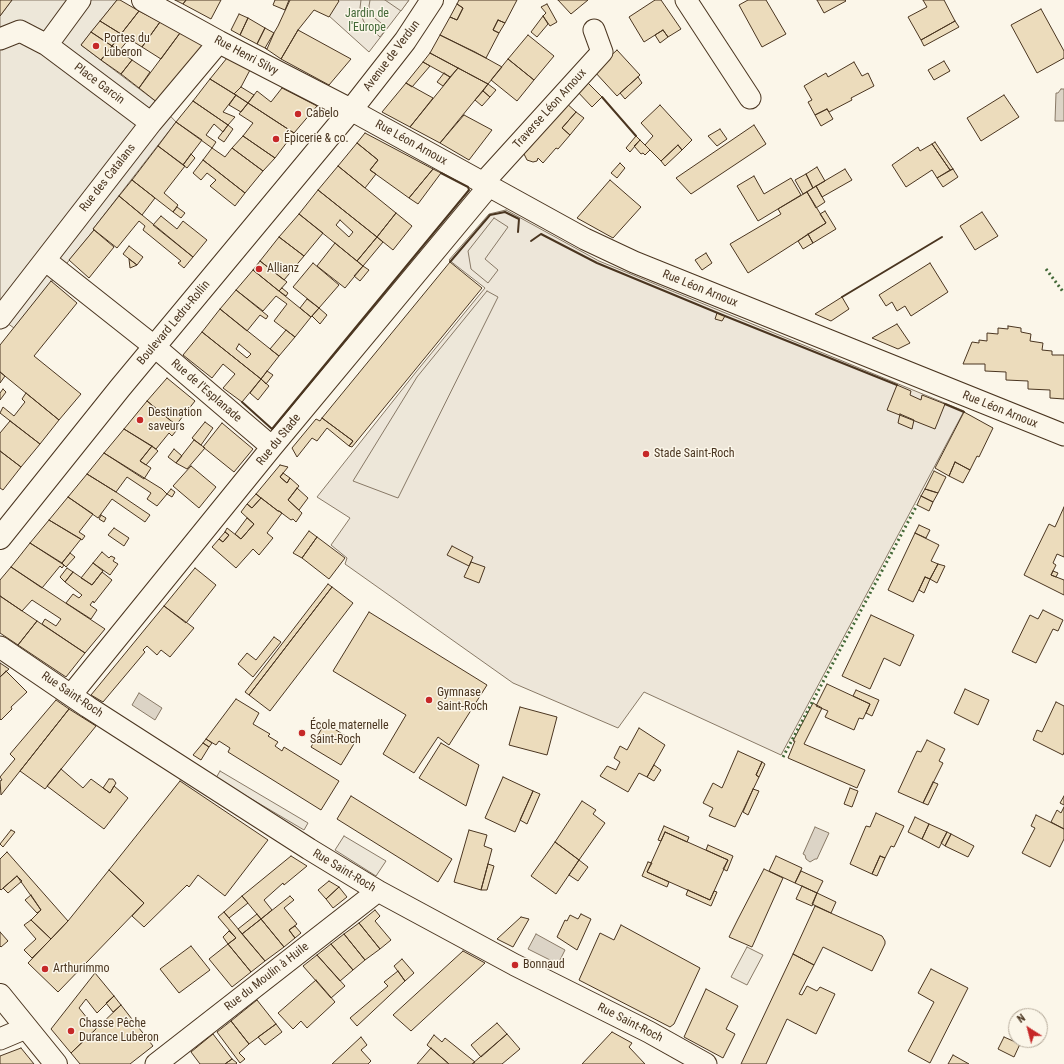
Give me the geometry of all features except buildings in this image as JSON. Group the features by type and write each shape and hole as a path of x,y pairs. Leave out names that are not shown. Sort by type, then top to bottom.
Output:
{"main road":[{"name":"Rue Henri Silvy","path":"143,0 219,42 351,110"},
{"name":"Avenue de Verdun","path":"351,110 405,41 432,0"},
{"name":"Boulevard Ledru-Rollin","path":"0,538 155,347 351,110"},
{"path":"0,995 56,1064"}],"street":[{"path":"47,45 80,0"},
{"path":"686,0 750,98"},
{"name":"Traverse Léon Arnoux","path":"486,185 602,52 594,30"},
{"name":"Place Garcin","path":"0,39 20,31 47,45 151,123"},
{"name":"Rue des Catalans","path":"0,318 7,294 45,260 151,123 219,42"},
{"name":"Rue Léon Arnoux","path":"351,110 585,240 634,262 1064,435"},
{"name":"Rue du Stade","path":"71,695 486,185"},
{"name":"Rue de l'Esplanade","path":"45,260 155,347 272,447"},
{"name":"Rue Saint-Roch","path":"0,647 71,695 309,849 378,891 515,965 649,1032 706,1064"},
{"name":"Rue du Moulin à Huile","path":"156,1064 378,891"},
{"path":"0,1038 26,1028"}],"green space":[{"name":"Jardin de l'Europe","path":"338,0 409,0 369,52 328,15"},
{"name":"Stade Saint-Roch","path":"506,210 599,261 964,411 781,755 644,692 618,728 513,683 345,564 347,558 331,545 350,518 317,497 485,288 449,260 489,214"}],"shaded area":[{"path":"12,0 117,0 81,45 158,103 176,122 93,229 94,230 14,328 0,318 0,16"},
{"path":"361,0 370,0 370,14 387,28 380,37 364,22 360,8"},
{"path":"385,0 409,0 401,11"},
{"path":"1061,89 1064,89 1064,121 1055,121 1056,93 1058,93"},
{"path":"494,218 508,227 485,259 498,270 488,283 471,269 468,251"},
{"path":"487,291 498,297 398,498 353,481 417,377"},
{"path":"139,693 162,708 155,720 132,705"},
{"path":"220,771 308,823 304,830 216,778"},
{"path":"815,827 829,833 817,859 810,862 803,854"},
{"path":"344,836 386,861 376,876 335,850"},
{"path":"536,934 565,950 558,964 528,949"},
{"path":"747,947 763,955 747,985 731,977"}],"hedge":[{"path":"1046,269 1064,293"},
{"path":"783,757 917,505"}],"wall":[{"path":"602,97 636,136"},
{"path":"242,402 272,429 469,190 468,187 441,173"},
{"path":"450,262 490,215 505,212 519,219 518,232"},
{"path":"531,241 541,234 597,263 897,385"},
{"path":"842,297 942,237"},
{"path":"945,404 964,412"}],"place":[{"name":"Portes du Luberon","path":"96,46"},
{"name":"Cabelo","path":"298,114"},
{"name":"Épicerie & co.","path":"276,139"},
{"name":"Allianz","path":"259,269"},
{"name":"Destination saveurs","path":"140,420"},
{"name":"Stade Saint-Roch","path":"646,454"},
{"name":"Gymnase Saint-Roch","path":"429,700"},
{"name":"École maternelle Saint-Roch","path":"302,733"},
{"name":"Bonnaud","path":"515,965"},
{"name":"Arthurimmo","path":"45,969"},
{"name":"Chasse Pêche Durance Luberon","path":"71,1031"}]}
